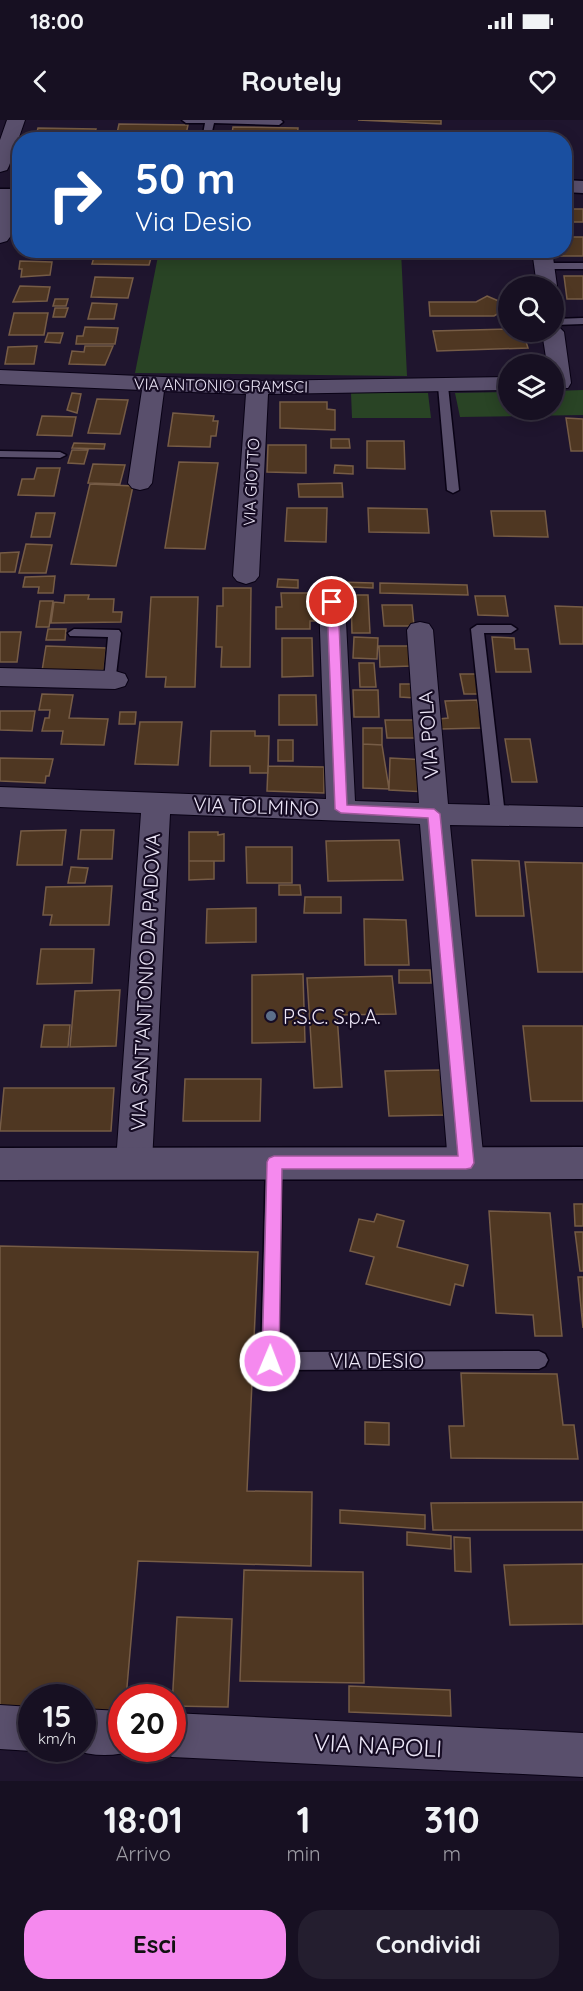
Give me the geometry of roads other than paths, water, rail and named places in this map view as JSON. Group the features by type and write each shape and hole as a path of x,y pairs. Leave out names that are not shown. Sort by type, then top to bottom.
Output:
{"street":[{"path":"0,166 16,120"},
{"path":"0,237 10,195"},
{"path":"543,258 546,276"},
{"name":"VIA ANTONIO GRAMSCI","path":"0,377 154,385 257,387 498,384"},
{"path":"564,383 583,382"},
{"path":"140,483 154,385"},
{"name":"VIA GIOTTO","path":"246,576 257,387"},
{"path":"332,602 341,809"},
{"name":"VIA POLA","path":"420,630 434,814 466,1163"},
{"path":"0,677 113,680"},
{"name":"VIA TOLMINO","path":"0,797 434,814 583,816"},
{"name":"VIA SANT'ANTONIO DA PADOVA","path":"134,1162 156,802"},
{"path":"0,1164 583,1163"},
{"path":"0,1727 18,1728"},
{"name":"VIA NAPOLI","path":"186,1736 583,1755"}],"lane":[{"path":"186,120 279,122"},
{"path":"543,258 583,266"},
{"path":"564,322 583,321"},
{"path":"443,386 453,490"},
{"path":"0,454 60,455"},
{"path":"498,814 477,629 511,628"},
{"path":"74,633 115,633 113,680"},
{"name":"VIA DESIO","path":"274,1162 270,1361 539,1360"}],"place":[{"name":"P.S.C. S.p.A.","path":"271,1016"}]}
